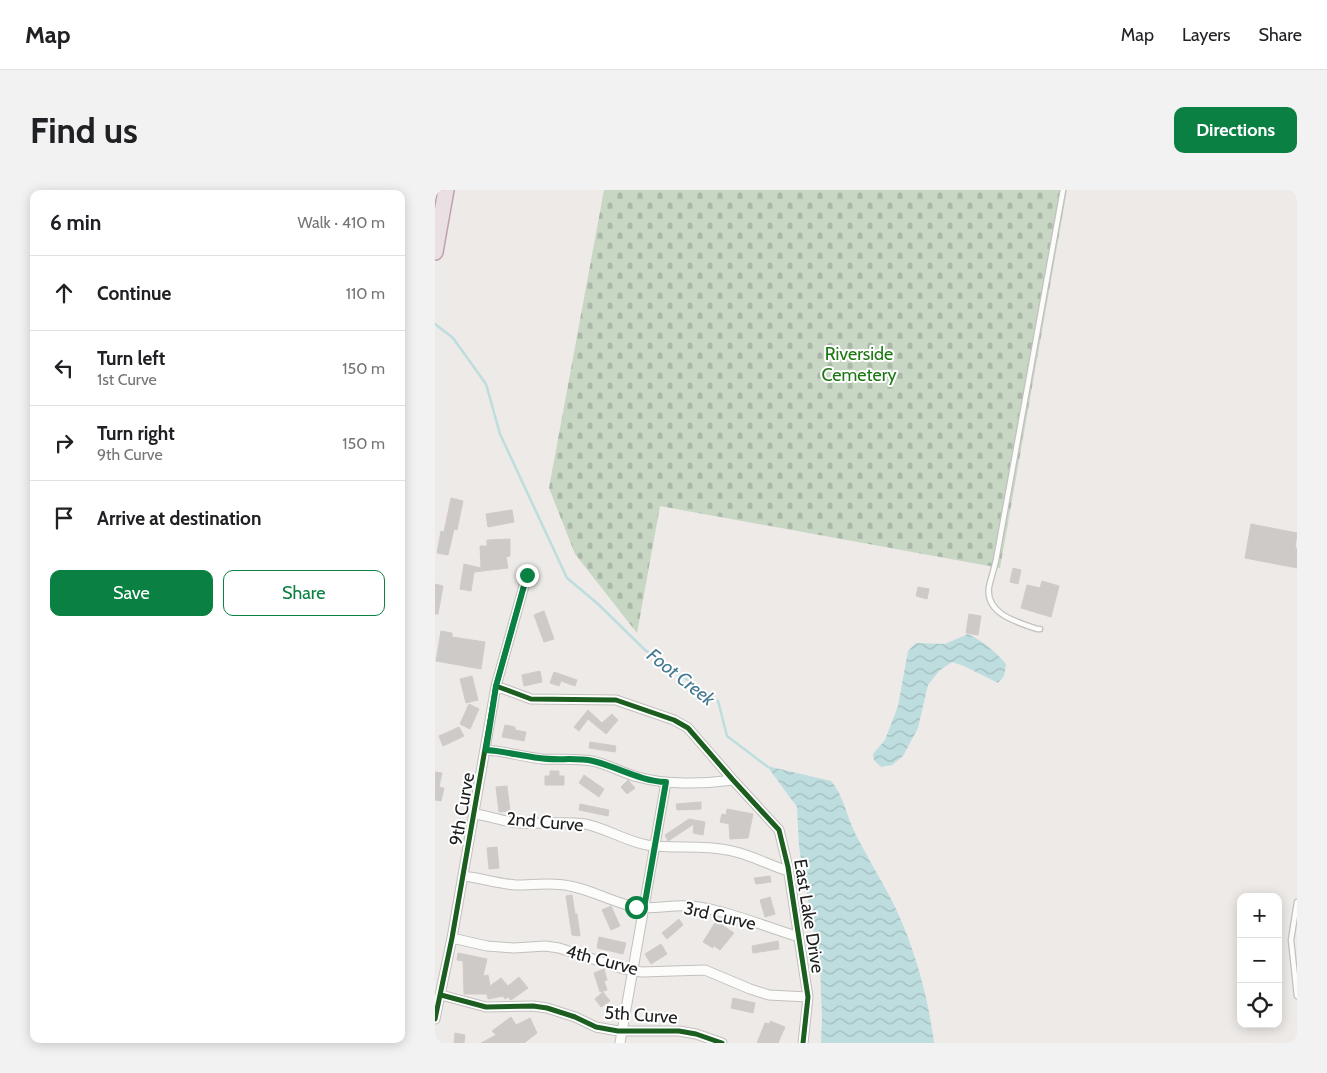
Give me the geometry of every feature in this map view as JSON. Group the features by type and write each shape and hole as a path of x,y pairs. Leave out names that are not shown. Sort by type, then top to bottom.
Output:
{"highway":[{"path":"435,252 446,190"}],"street":[{"name":"9th Curve","path":"435,1019 453,938 496,686 527,575"},
{"name":"East Lake Drive","path":"496,686 531,699 616,700 674,720 688,728 779,830 788,871 808,997 803,1043"},
{"path":"486,750 541,759 592,761 615,767 637,777 666,782 707,783 733,780"},
{"path":"620,1043 666,782"},
{"name":"2nd Curve","path":"475,814 519,823 587,824 635,842 655,846 729,850 788,871"},
{"name":"3rd Curve","path":"463,876 516,884 567,885 584,889 612,901 644,908 693,906 799,937"},
{"name":"4th Curve","path":"453,938 487,946 514,948 545,946 559,948 624,969 646,972 705,970 769,995 808,997"},
{"name":"5th Curve","path":"441,995 485,1007 533,1006 547,1008 575,1017 596,1027 622,1032 679,1031 696,1034 722,1043"}],"lane":[{"path":"1040,629 1037,630 1017,622 994,609 990,599 989,588 996,560 1063,190"},
{"path":"1297,902 1291,940 1297,996"}],"green space":[{"name":"Riverside Cemetery","path":"604,190 1067,190 1000,568 660,506 637,633 575,554 549,488"}],"water":[{"path":"968,634 989,647 1006,664 1004,676 998,683 952,662 939,671 928,685 918,728 903,756 892,765 881,767 874,760 873,754 885,740 898,706 908,651 916,643 945,644"},
{"path":"767,766 831,781 835,786 855,833 904,927 920,976 934,1043 821,1043 820,964 802,868 797,807"}],"building":[{"path":"451,498 463,501 457,530 454,529 448,555 437,553 441,531 444,532"},
{"path":"512,510 514,522 488,527 486,514"},
{"path":"1251,524 1297,533 1295,548 1297,548 1297,568 1245,558"},
{"path":"510,539 510,556 506,557 508,568 474,572 471,591 460,589 464,564 481,568 480,546 487,546 487,540"},
{"path":"1013,568 1021,570 1018,584 1010,582"},
{"path":"1042,581 1059,586 1051,617 1021,608 1027,585 1040,588"},
{"path":"435,584 443,586 438,614 435,614"},
{"path":"918,587 929,589 927,599 916,596"},
{"path":"544,611 554,639 544,642 534,615"},
{"path":"969,614 981,616 978,635 966,633"},
{"path":"441,631 452,633 452,637 485,642 481,669 436,661"},
{"path":"540,671 542,682 524,686 522,675"},
{"path":"554,672 577,680 575,686 561,681 559,686 550,683"},
{"path":"472,676 478,700 466,703 460,679"},
{"path":"469,704 479,709 470,729 460,724"},
{"path":"588,710 602,723 612,714 618,720 606,734 588,719 579,731 574,727"},
{"path":"505,725 515,727 515,730 526,732 524,741 502,737"},
{"path":"459,727 464,736 443,746 439,736"},
{"path":"590,742 616,746 615,752 589,748"},
{"path":"550,771 559,771 559,776 564,776 564,785 545,785 545,776 550,776"},
{"path":"435,772 442,773 439,787 444,788 441,801 435,800"},
{"path":"584,775 604,789 599,797 579,783"},
{"path":"628,780 635,788 627,794 621,787"},
{"path":"507,786 510,811 499,812 496,787"},
{"path":"701,802 701,809 677,810 676,804"},
{"path":"580,804 609,810 608,816 579,810"},
{"path":"727,809 753,814 748,838 730,839 729,824 720,822 722,814 726,815"},
{"path":"689,819 705,822 703,835 693,833 694,824 668,841 665,835"},
{"path":"497,847 499,868 489,869 487,848"},
{"path":"770,876 771,882 756,884 754,878"},
{"path":"572,895 580,936 572,935 566,896"},
{"path":"770,897 775,914 765,917 760,900"},
{"path":"611,906 620,926 611,930 602,910"},
{"path":"679,919 683,925 667,939 662,933"},
{"path":"716,921 734,933 720,950 713,945 713,948 703,942"},
{"path":"599,937 626,943 623,954 597,948"},
{"path":"778,941 779,949 753,953 752,946"},
{"path":"661,944 667,954 651,964 645,954"},
{"path":"458,953 487,959 483,976 488,975 490,986 501,978 508,986 519,977 528,988 511,1000 508,997 505,999 503,996 488,999 487,994 464,994 463,961 457,960"},
{"path":"604,969 607,980 604,981 607,990 600,992 594,973"},
{"path":"603,992 610,1001 601,1007 595,999"},
{"path":"733,998 755,1003 753,1013 731,1008"},
{"path":"511,1017 516,1025 530,1018 537,1033 524,1043 481,1043 496,1035 492,1031"},
{"path":"770,1021 785,1027 778,1043 757,1043 765,1023 770,1024"},
{"path":"455,1033 465,1035 464,1043 454,1043"}],"waterway":[{"name":"Foot Creek","path":"435,324 453,338 486,384 500,434 567,578 598,604 645,650 718,701 727,736 768,767"}],"cycle path":[{"path":"435,1019 452,938 496,686 527,575"},
{"path":"496,686 531,699 616,700 674,720 688,728 779,830 788,867 808,997 803,1043"},
{"path":"441,995 486,1007 533,1006 547,1008 575,1017 596,1027 618,1031 679,1031 696,1034 722,1043"}],"route":[{"path":"527,575 496,686 486,750 541,759 592,761 615,767 637,777 666,782 644,908 636,907"}]}
